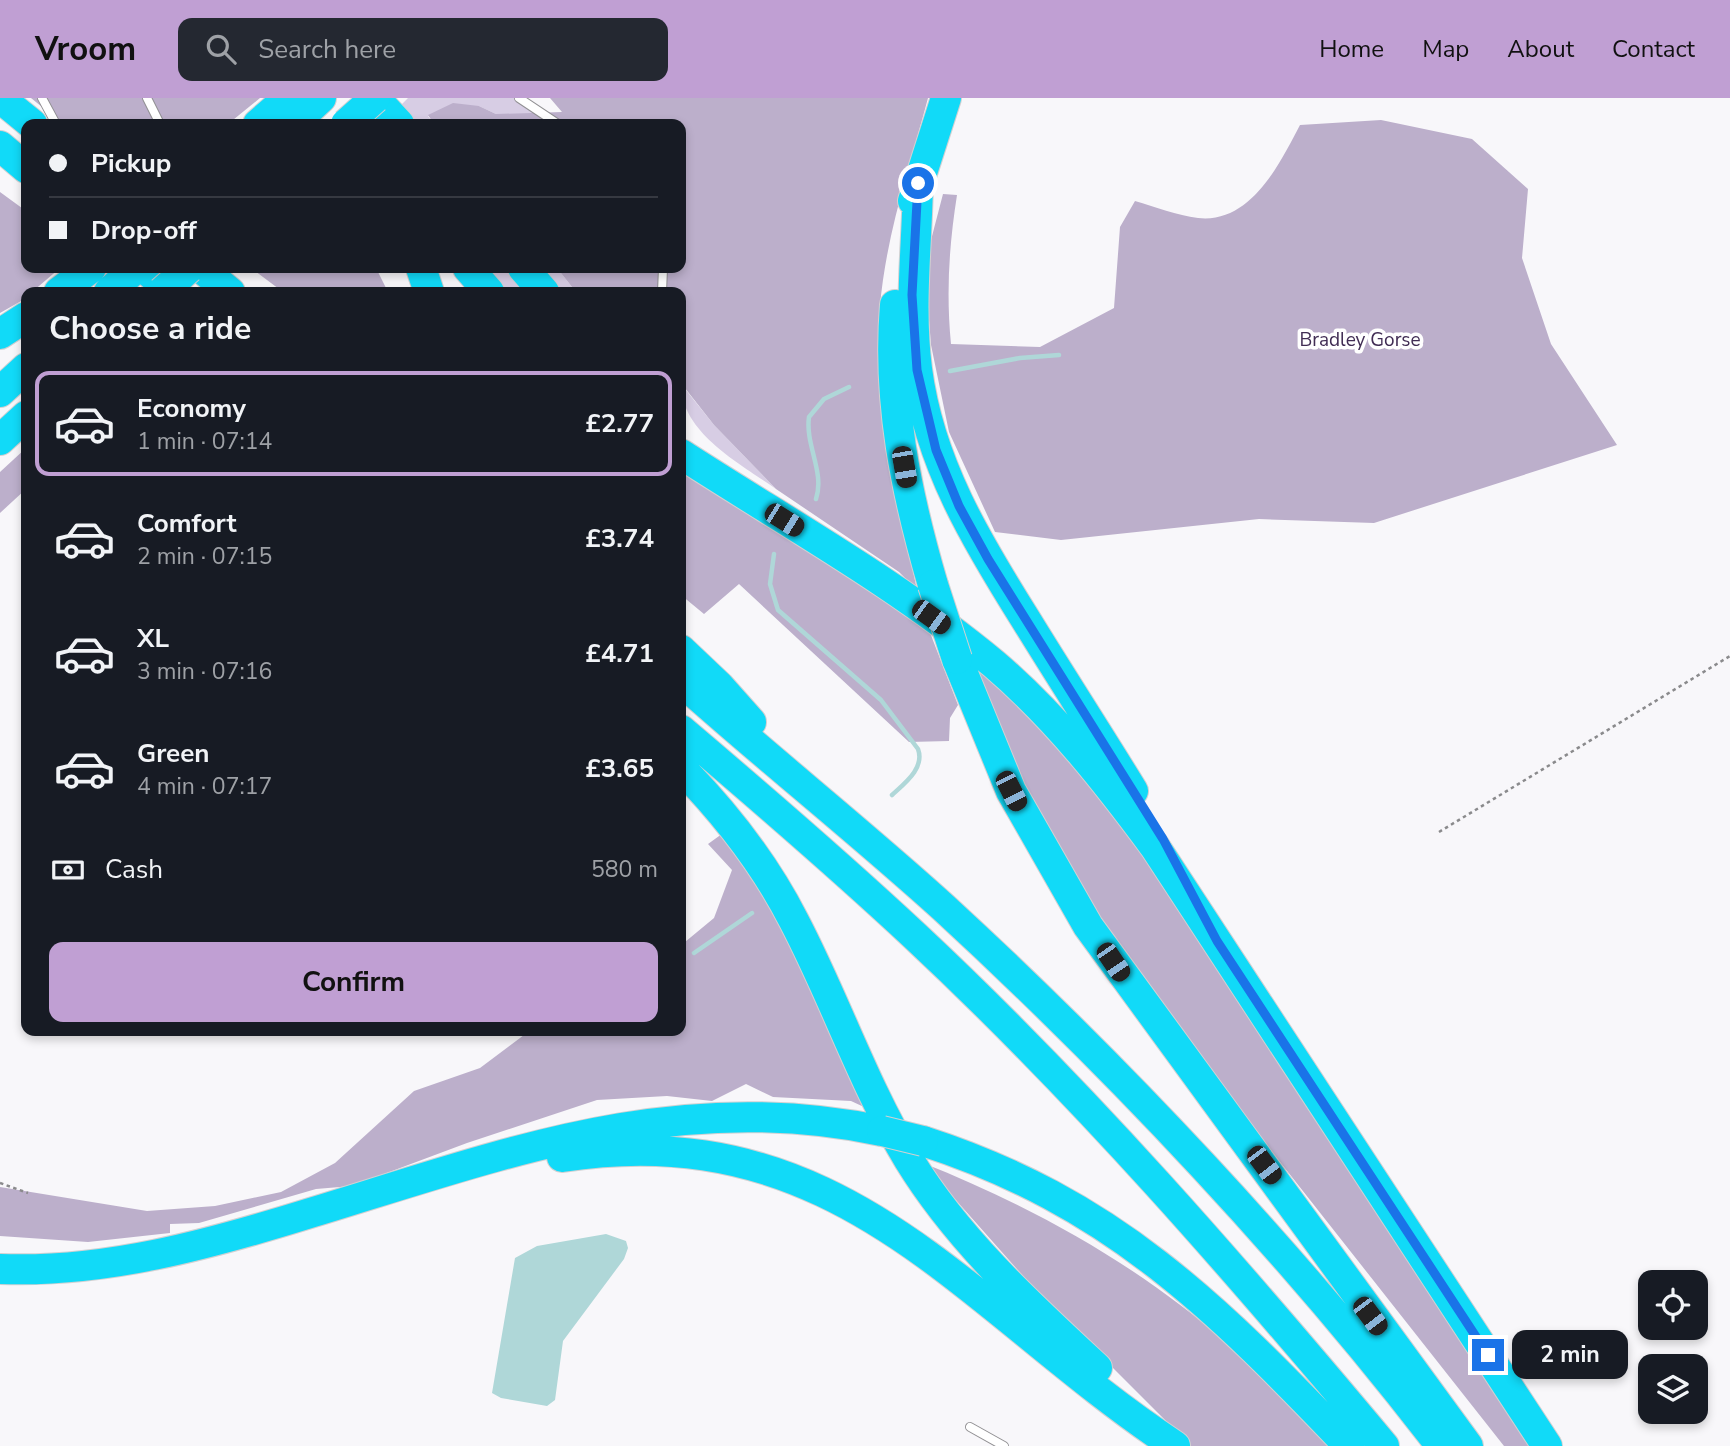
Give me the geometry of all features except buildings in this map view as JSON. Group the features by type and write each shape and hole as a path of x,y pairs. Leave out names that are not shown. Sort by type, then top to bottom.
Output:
{"highway":[{"path":"0,98 26,119"},
{"path":"276,116 323,98 341,119"},
{"path":"334,98 353,119"},
{"path":"351,119 375,98 394,119"},
{"path":"946,98 905,227 893,344 894,390 908,493 957,659 1011,791 1060,881 1126,980 1291,1201 1303,1224 1468,1446"},
{"path":"0,146 21,164"},
{"path":"918,183 913,326 922,397 943,468 988,559 1163,839 1217,941"},
{"path":"65,287 84,273"},
{"path":"150,273 167,287"},
{"path":"168,287 183,273"},
{"path":"207,273 224,287"},
{"path":"472,273 485,287"},
{"path":"527,273 540,287"},
{"path":"0,334 21,320"},
{"path":"0,392 21,373"},
{"path":"0,440 21,421"},
{"path":"686,435 824,545"},
{"path":"686,457 891,589 987,659 1058,727 1125,806 1217,941 1547,1446"},
{"path":"686,655 735,703 783,766"},
{"path":"686,685 783,766 944,908 1144,1106 1328,1309 1441,1446"},
{"path":"686,734 916,937 1037,1058 1190,1218 1384,1446"},
{"path":"686,774 738,834 779,893 815,961 884,1116 939,1203 1023,1299 1182,1446"},
{"path":"0,1269 90,1266 150,1256 259,1229 402,1184 580,1134 685,1118 790,1117 881,1131 923,1141 1015,1175 1093,1218 1154,1260 1248,1341 1349,1446"},
{"path":"402,1184 525,1162 617,1150 714,1156 785,1176 838,1198 905,1238 1133,1418 1175,1446"},
{"path":"1291,1201 1304,1210 1491,1446"}],"lane":[{"path":"42,98 53,119"},
{"path":"147,98 158,119"},
{"path":"519,98 550,119"},
{"path":"970,1427 1004,1446"}],"path":[{"path":"1439,832 1730,656"},
{"path":"0,1183 29,1193"}],"shaded area":[{"path":"408,98 514,98 536,114 496,114 479,106 428,116 430,119 413,119 401,105"},
{"path":"489,273 518,273 530,287 500,287"},
{"path":"544,273 561,273 572,287 557,287"},
{"path":"686,390 714,425 776,489 715,446 691,418 686,407"}],"green space":[{"path":"31,98 260,98 234,119 57,119"},
{"path":"550,98 928,98 888,253 878,342 879,378 888,449 917,590 899,572 776,489 714,425 686,389 686,287 572,287 561,273 686,273 686,119 431,119 428,115 453,103 479,106 496,114 562,112"},
{"name":"Bradley Gorse","path":"1381,120 1472,139 1528,189 1522,258 1551,344 1617,445 1374,523 1259,519 1061,540 995,532 949,432 931,345 927,296 931,240 943,194 957,195 949,270 951,344 1040,347 1114,308 1120,227 1135,201 1190,217 1217,217 1233,211 1261,188 1273,173 1300,125"},
{"path":"0,192 21,207 21,273 54,273 38,287 21,287 21,301 0,313"},
{"path":"258,273 378,273 386,287 276,287"},
{"path":"21,453 21,494 0,513 0,472"},
{"path":"686,466 929,630 958,705 950,718 949,741 909,742 739,584 704,614 686,599"},
{"path":"972,659 1002,685 1112,803 1535,1446 1504,1446 1235,1105 1094,911 1027,793"},
{"path":"726,831 756,870 877,1113 851,1101 773,1097 746,1084 712,1101 667,1096 597,1100 467,1143 352,1186 316,1189 199,1223 170,1224 170,1233 88,1242 0,1236 0,1187 147,1211 215,1206 281,1192 335,1163 414,1091 480,1068 523,1036 686,1036 686,941 714,918 732,870 708,844"},
{"path":"923,1163 1045,1219 1083,1240 1158,1289 1228,1344 1329,1446 1191,1446 1040,1295"}],"water":[{"path":"606,1234 626,1241 628,1248 624,1259 563,1341 555,1400 547,1406 501,1398 492,1393 515,1258 537,1246"}],"waterway":[{"path":"950,371 1020,358 1059,355"},
{"path":"816,499 818,479 809,417 824,399 849,387"},
{"path":"774,554 770,584 778,610 881,700 918,749 919,763 916,769 892,795"},
{"path":"694,953 752,913"}],"route":[{"path":"918,183 918,229 912,295 917,370 936,450 959,506 988,559 1163,839 1217,941 1488,1355"}]}
